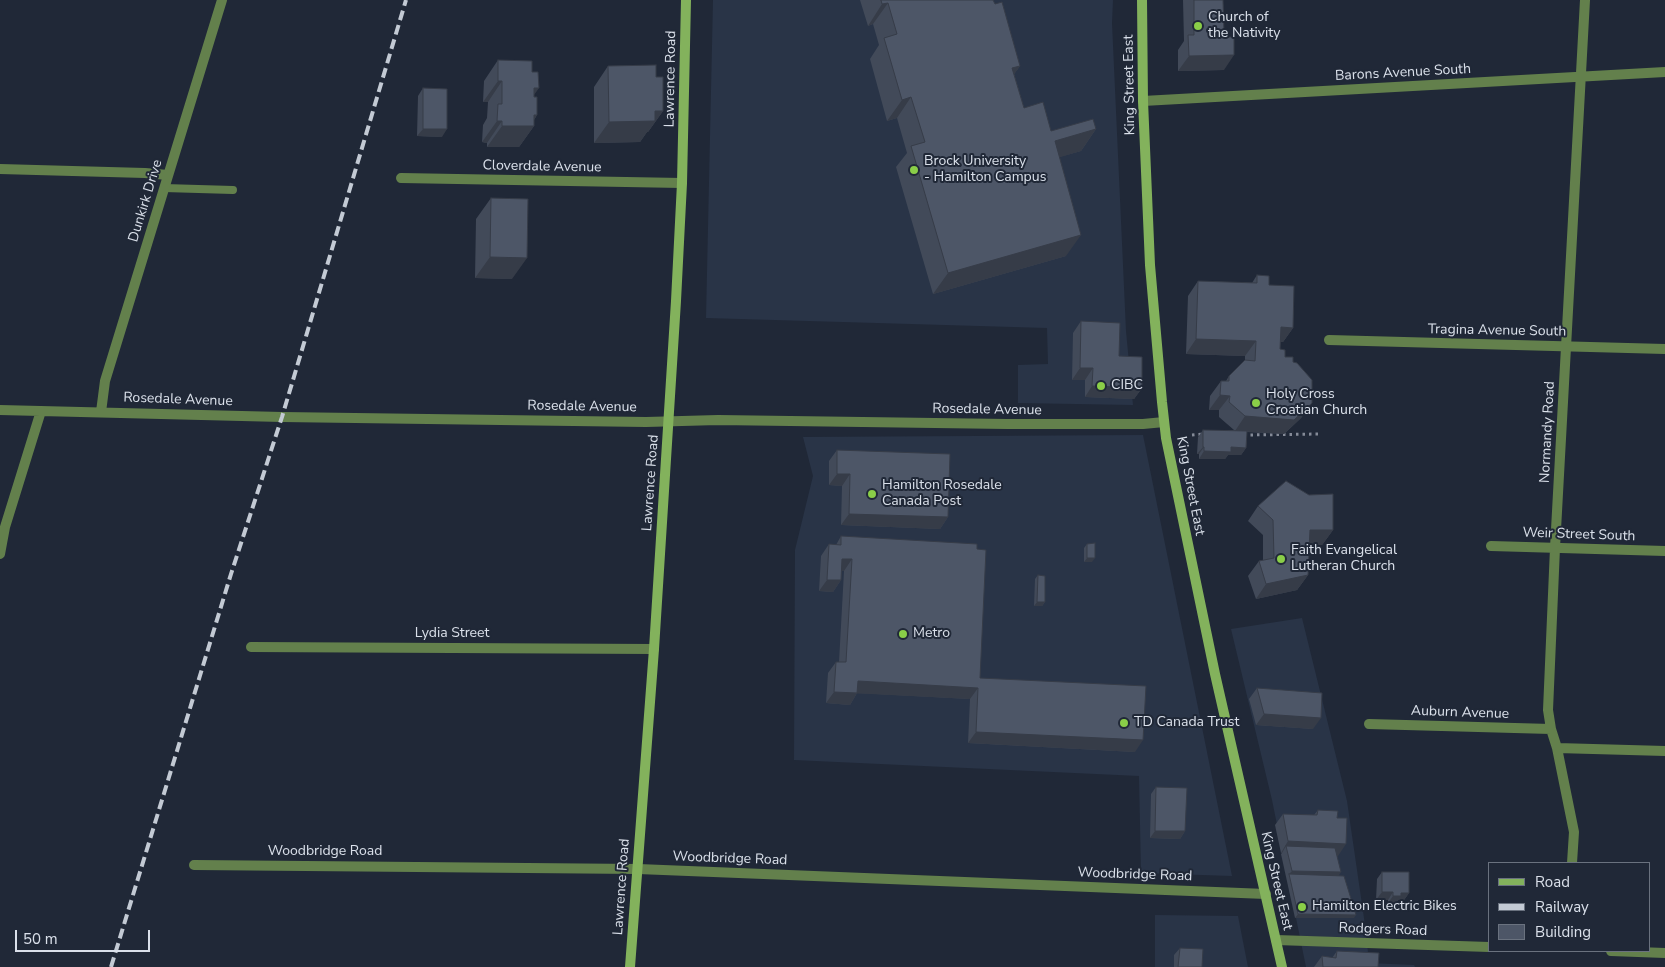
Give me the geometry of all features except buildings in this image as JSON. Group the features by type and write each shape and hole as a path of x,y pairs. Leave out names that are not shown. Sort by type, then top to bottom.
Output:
{"main road":[{"name":"Lawrence Road","path":"630,967 669,422 682,183 686,0"},
{"name":"King Street East","path":"1142,0 1143,101 1150,265 1164,422 1215,674 1282,967"}],"street":[{"name":"Dunkirk Drive","path":"101,412 105,381 222,0"},
{"name":"Normandy Road","path":"1572,862 1574,832 1548,710 1585,0"},
{"name":"Barons Avenue South","path":"1143,101 1665,72"},
{"path":"0,169 168,175"},
{"name":"Cloverdale Avenue","path":"401,178 682,183"},
{"name":"Tragina Avenue South","path":"1329,340 1665,349"},
{"name":"Rosedale Avenue","path":"0,410 282,417 669,422 718,420 1143,424 1164,422"},
{"path":"0,554 6,527 41,411"},
{"name":"Weir Street South","path":"1492,546 1665,551"},
{"name":"Lydia Street","path":"251,647 654,649"},
{"name":"Auburn Avenue","path":"1369,724 1551,729"},
{"path":"1557,748 1665,751"},
{"name":"Woodbridge Road","path":"194,865 638,869 1266,894"},
{"name":"Rodgers Road","path":"1276,940 1488,947"},
{"path":"1638,952 1665,953"}],"lane":[{"path":"164,188 233,190"}],"path":[{"path":"1192,435 1209,434"},
{"path":"1237,434 1321,434"}],"shaded area":[{"name":"Brock University - Hamilton Campus","path":"713,0 1113,0 1112,23 1126,331 1133,405 1018,403 1018,365 1048,364 1047,328 706,318"},
{"path":"1143,435 1232,876 1141,873 1139,776 794,760 795,550 813,476 803,437"},
{"path":"1302,618 1347,801 1369,963 1414,965 1415,967 1306,967 1272,800 1231,629"},
{"path":"1155,915 1238,916 1248,967 1155,967"}],"railway":[{"path":"111,967 231,574 282,417 406,0"}],"place":[{"name":"Church of the Nativity","path":"1198,26"},
{"name":"Brock University - Hamilton Campus","path":"914,170"},
{"name":"CIBC","path":"1101,386"},
{"name":"Holy Cross Croatian Church","path":"1256,403"},
{"name":"Hamilton Rosedale Canada Post","path":"872,494"},
{"name":"Faith Evangelical Lutheran Church","path":"1281,559"},
{"name":"Metro","path":"903,634"},
{"name":"TD Canada Trust","path":"1124,723"},
{"name":"Hamilton Electric Bikes","path":"1302,907"}]}
